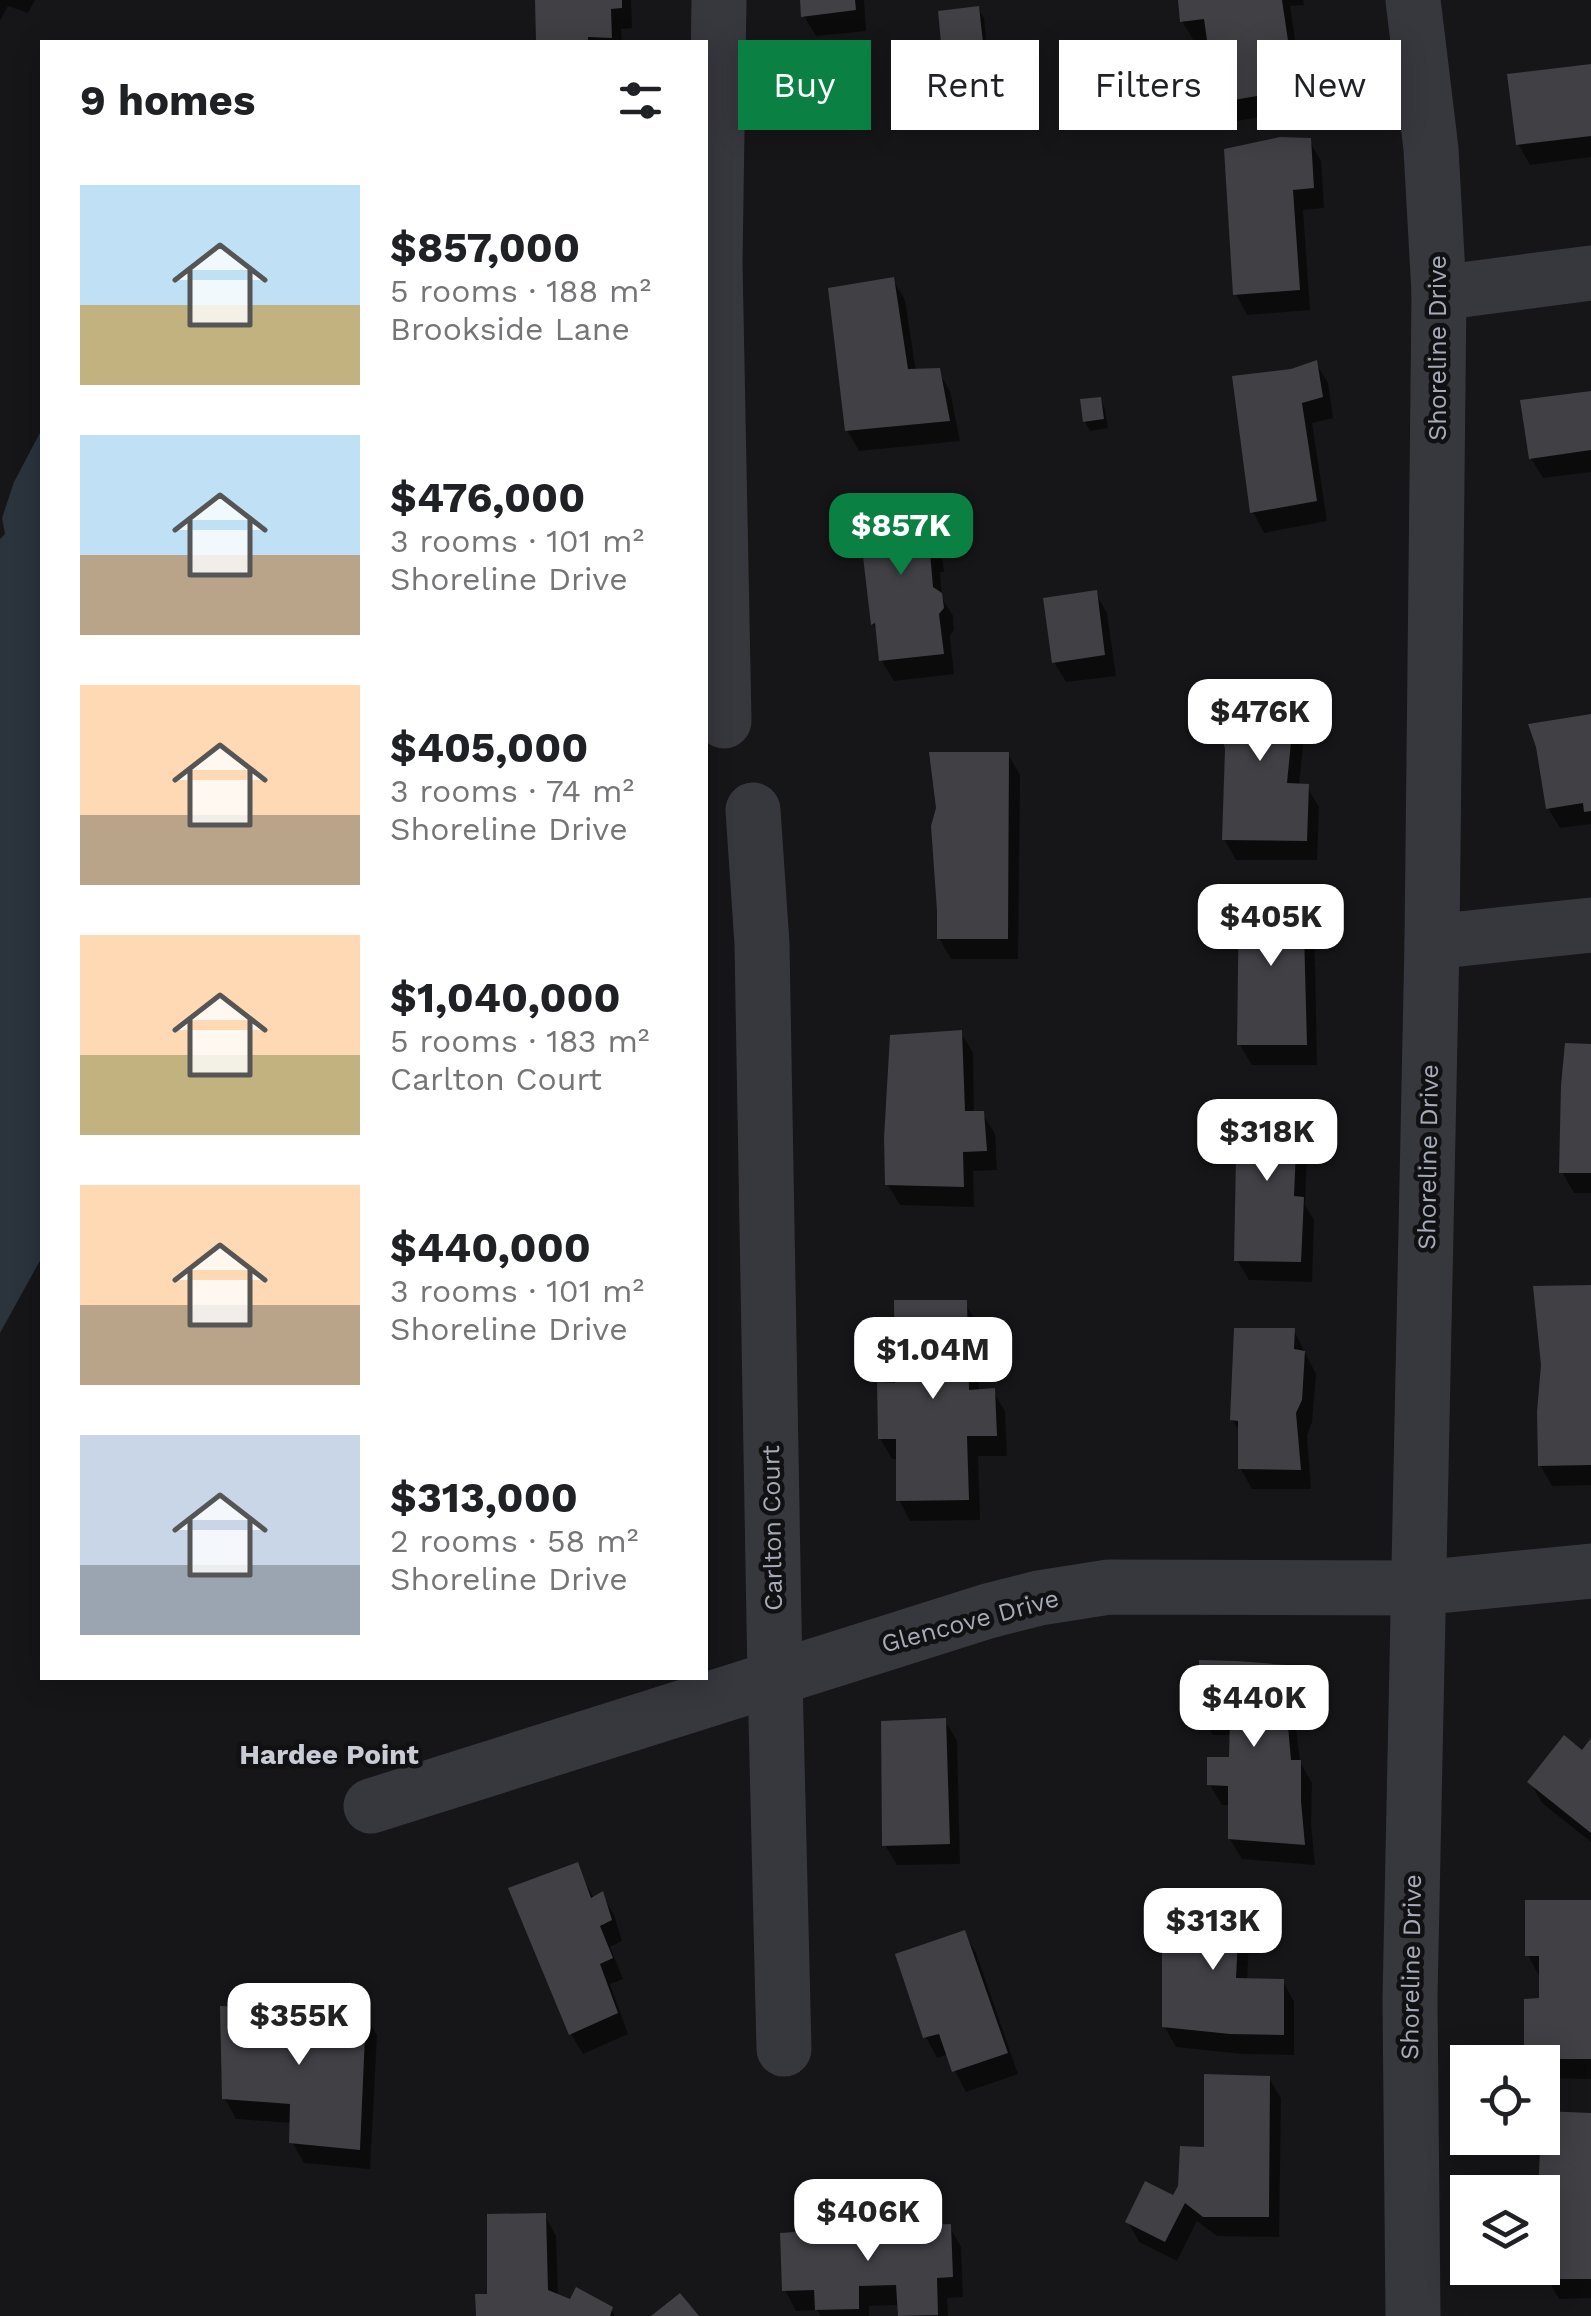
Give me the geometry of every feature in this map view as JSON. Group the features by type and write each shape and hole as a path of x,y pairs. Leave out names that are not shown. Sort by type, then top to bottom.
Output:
{"street":[{"path":"719,0 716,262 724,721"},
{"name":"Shoreline Drive","path":"1413,0 1431,148 1439,293 1432,942 1410,1999 1413,2316"},
{"path":"1439,293 1591,273"},
{"name":"Carlton Court","path":"753,810 762,944 784,2049"},
{"path":"1432,942 1591,925"},
{"name":"Glencove Drive","path":"371,1806 1039,1598 1108,1587 1419,1588 1591,1570"}],"shaded area":[{"path":"40,433 40,1261 0,1333 0,539 5,534 2,518 14,482"}],"building":[{"path":"535,0 622,0 622,8 611,9 612,38 536,40"},
{"path":"800,0 855,0 856,10 801,17"},
{"path":"1178,0 1282,0 1288,40 1257,40 1257,96 1237,99 1237,40 1207,40 1204,19 1180,22"},
{"path":"979,6 983,40 941,40 938,11"},
{"path":"1591,64 1591,136 1516,145 1507,74"},
{"path":"1280,137 1311,138 1314,188 1293,190 1300,290 1233,295 1224,149"},
{"path":"894,277 908,369 940,368 950,421 845,431 828,288"},
{"path":"1317,360 1323,397 1302,403 1317,501 1250,513 1232,376 1291,369"},
{"path":"1591,391 1591,450 1529,459 1520,400"},
{"path":"1101,397 1104,419 1083,422 1080,399"},
{"path":"928,497 933,587 942,593 944,608 939,614 944,654 879,661 857,505"},
{"path":"1097,590 1105,655 1052,663 1043,598"},
{"path":"1225,680 1291,681 1293,722 1287,783 1309,784 1307,841 1222,840 1225,749 1217,714"},
{"path":"1591,714 1591,811 1584,812 1583,803 1546,809 1536,747 1528,724"},
{"path":"929,752 1009,752 1008,939 937,939 931,826 936,808"},
{"path":"1239,888 1303,893 1307,1045 1237,1045"},
{"path":"962,1030 965,1111 984,1111 987,1151 963,1152 964,1187 885,1185 890,1035"},
{"path":"1565,1043 1591,1044 1591,1173 1559,1173"},
{"path":"1237,1103 1298,1103 1294,1196 1304,1197 1301,1262 1234,1261"},
{"path":"1591,1285 1591,1465 1538,1466 1541,1365 1533,1286"},
{"path":"894,1300 967,1300 969,1390 995,1388 997,1436 967,1436 969,1500 896,1501 896,1439 878,1439 877,1382 895,1383"},
{"path":"1234,1328 1295,1328 1294,1349 1305,1351 1302,1400 1296,1413 1301,1470 1238,1469 1238,1421 1230,1420"},
{"path":"1199,1660 1286,1665 1291,1760 1301,1760 1305,1845 1228,1839 1228,1786 1207,1785 1207,1757 1229,1757 1230,1715 1199,1715"},
{"path":"946,1718 950,1844 882,1846 881,1721"},
{"path":"1564,1735 1582,1750 1591,1738 1591,1833 1527,1782"},
{"path":"578,1862 591,1898 603,1891 612,1920 600,1926 613,1958 600,1964 618,2013 569,2035 508,1888"},
{"path":"1162,1898 1240,1899 1236,1978 1284,1979 1284,2035 1162,2027"},
{"path":"1525,1900 1591,1900 1591,2059 1560,2059 1560,2045 1524,2045 1524,1999 1539,1998 1539,1956 1525,1956"},
{"path":"965,1930 1008,2053 952,2072 939,2034 923,2038 895,1954"},
{"path":"220,2006 366,2012 360,2150 289,2143 290,2104 222,2099"},
{"path":"1204,2074 1270,2076 1269,2217 1203,2217 1185,2203 1165,2242 1125,2222 1145,2181 1173,2195 1178,2186 1180,2146 1204,2147"},
{"path":"1560,2112 1591,2113 1591,2279 1560,2279 1560,2175 1539,2175 1540,2155 1560,2155"},
{"path":"546,2213 548,2290 570,2299 576,2287 613,2307 610,2316 476,2316 475,2294 487,2294 487,2214"},
{"path":"810,2219 840,2219 846,2228 951,2224 953,2277 937,2278 938,2315 898,2316 896,2285 859,2286 859,2309 815,2310 814,2290 782,2291 780,2233 810,2231"},
{"path":"680,2293 699,2316 651,2316"}],"district":[{"name":"Hardee Point","path":"329,1754"}]}
